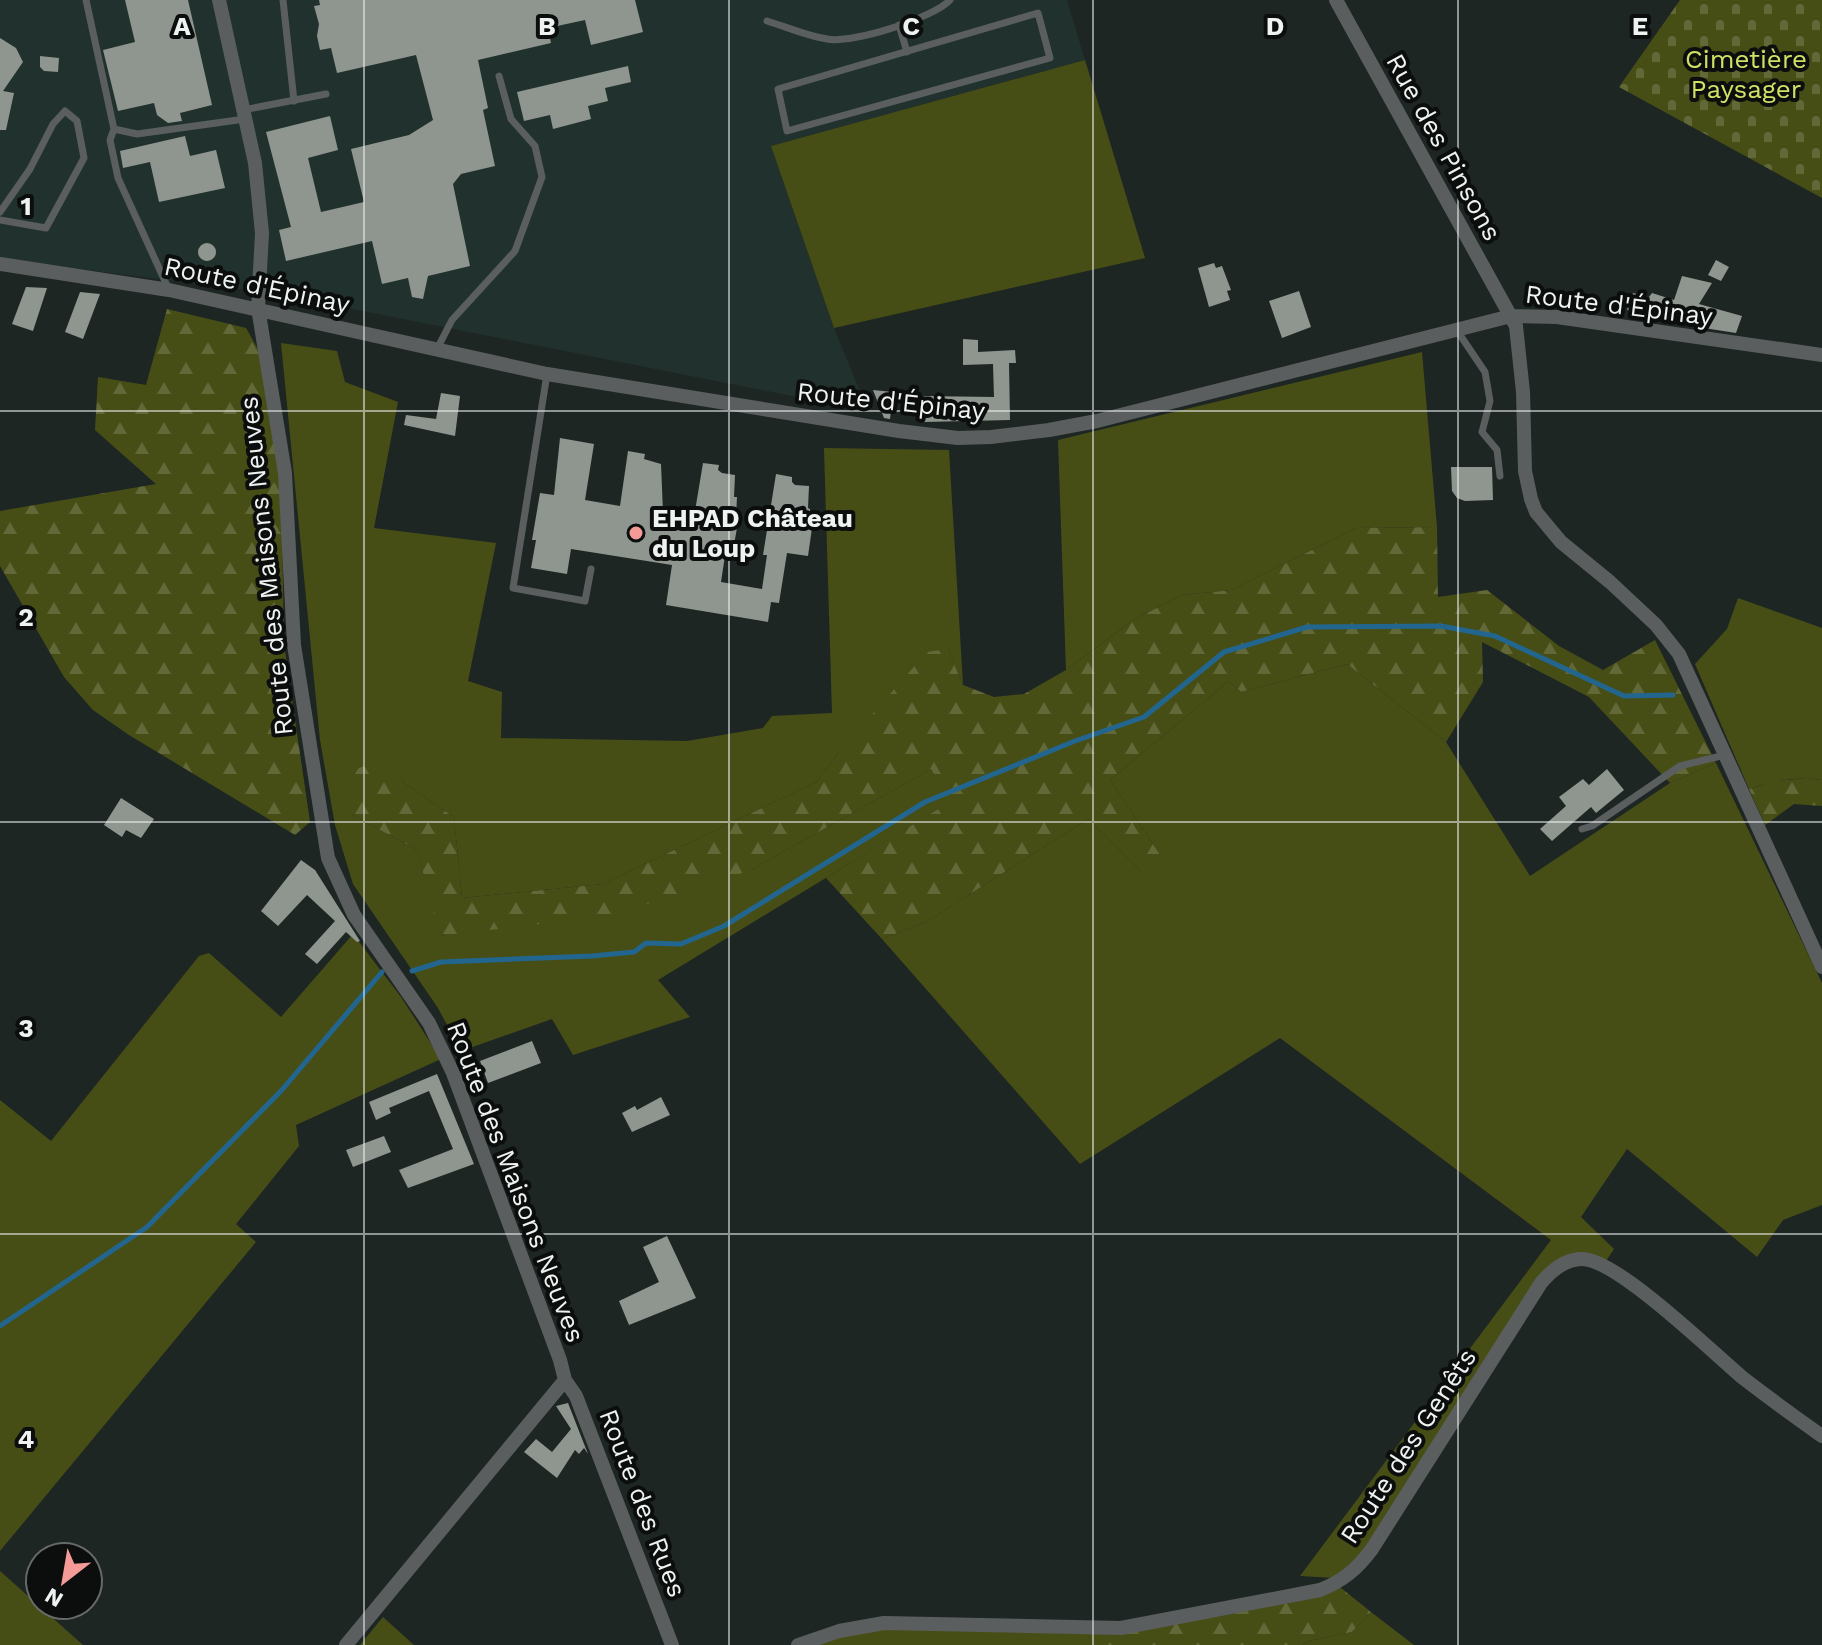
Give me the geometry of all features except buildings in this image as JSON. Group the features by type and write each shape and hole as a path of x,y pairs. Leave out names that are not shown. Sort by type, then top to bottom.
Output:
{"street":[{"name":"Route des Maisons Neuves","path":"219,0 255,163 262,233 258,308 285,473 294,645 328,858 354,915 429,1023 453,1073 565,1380 346,1645"},
{"name":"Rue des Pinsons","path":"1336,0 1516,326 1525,471 1536,512 1561,542 1628,598 1668,639 1692,678 1822,967"},
{"name":"Route d'Épinay","path":"0,264 169,290 547,374 958,438 1049,430 1097,421 1458,332 1511,316 1557,317 1822,355"},
{"name":"Route des Genêts","path":"798,1645 839,1631 884,1623 1121,1628 1320,1590 1338,1583 1353,1572 1372,1549 1541,1283 1557,1267 1576,1260 1604,1265 1626,1279 1742,1376 1822,1436"},
{"name":"Route des Rues","path":"565,1380 576,1396 672,1645"}],"lane":[{"path":"86,0 114,129 110,140 118,178 169,290"},
{"path":"283,0 294,101"},
{"path":"767,21 828,40 851,39 938,10 950,0"},
{"path":"1038,13 1050,58 787,131 778,89 907,52 1038,13"},
{"path":"899,25 907,52"},
{"path":"436,351 452,320 515,251 542,177 535,146 511,119 499,76"},
{"path":"114,129 137,134 244,115 326,94"},
{"path":"0,212 30,169 53,124 65,111 77,121 84,158 46,228 0,220"},
{"path":"1458,332 1485,372 1490,401 1482,432 1497,450 1500,476"},
{"path":"547,374 513,588 585,601 591,569"},
{"path":"1582,829 1592,826 1680,766 1725,755"}],"shaded area":[{"path":"0,0 1067,0 1085,60 771,146 834,328 868,411 277,294 0,259"}],"green space":[{"name":"Cimetière Paysager","path":"1680,0 1822,0 1822,198 1619,87"},
{"path":"1085,60 1145,258 834,328 771,146"},
{"path":"167,309 246,328 260,353 281,474 284,644 310,822 295,835 93,710 64,677 0,566 0,511 156,484 95,430 98,377 146,385"},
{"path":"281,343 337,351 345,382 398,402 374,528 496,543 468,681 502,692 501,738 687,741 763,728 772,716 832,713 824,448 949,450 963,685 948,649 840,751 816,782 603,884 462,898 454,817 404,783 391,757 352,815 417,850 441,936 751,870 931,769 951,802 658,980 690,1017 573,1055 552,1019 461,1051 438,1008 353,884 335,825 320,740"},
{"path":"1422,352 1437,527 1356,528 1231,590 1182,595 1135,619 1066,670 1058,440"},
{"path":"1437,527 1438,597 1487,590 1559,646 1603,670 1655,640 1716,763 1670,783 1589,697 1482,642 1483,682 1446,742 1347,664 1241,692 1229,681 1110,780 1161,856 1154,872 1143,873 1088,819 926,922 882,939 826,878 950,802 931,769 751,870 614,915 440,936 417,850 352,815 349,772 391,756 404,783 454,817 462,898 603,884 816,782 927,652 948,649 963,685 994,697 1024,694 1066,670 1135,619 1182,595 1231,590 1356,528"},
{"path":"1738,598 1822,628 1822,780 1785,780 1749,789 1695,664 1727,629"},
{"path":"1347,664 1446,742 1530,876 1670,783 1716,763 1822,983 1822,1205 1783,1220 1757,1257 1627,1149 1581,1217 1614,1249 1606,1261 1567,1255 1368,1546 1335,1578 1300,1576 1551,1240 1280,1038 1080,1164 882,939 926,922 1088,819 1143,873 1161,856 1110,780 1229,681 1241,692"},
{"path":"1822,780 1822,806 1794,804 1765,825 1749,789 1775,781"},
{"path":"353,934 401,997 441,1059 296,1125 299,1146 236,1224 256,1242 0,1551 0,1100 51,1141 199,956 209,953 281,1017"},
{"path":"0,1571 24,1592 24,1621 56,1621 83,1645 0,1645"},
{"path":"1341,1588 1371,1612 1352,1632 1303,1645 1092,1645 1088,1634 1321,1595"},
{"path":"1371,1612 1414,1645 1303,1645 1352,1632"},
{"path":"383,1617 414,1645 360,1645"},
{"path":"885,1628 1088,1634 1092,1645 813,1645 840,1636"}],"waterway":[{"path":"412,971 441,962 592,956 634,952 646,943 681,944 724,926 925,802 1075,741 1144,717 1224,652 1307,627 1441,626 1495,636 1624,696 1673,695"},
{"path":"0,1326 147,1227 281,1091 382,972"}],"place":[{"name":"EHPAD Château du Loup","path":"636,533"}]}
